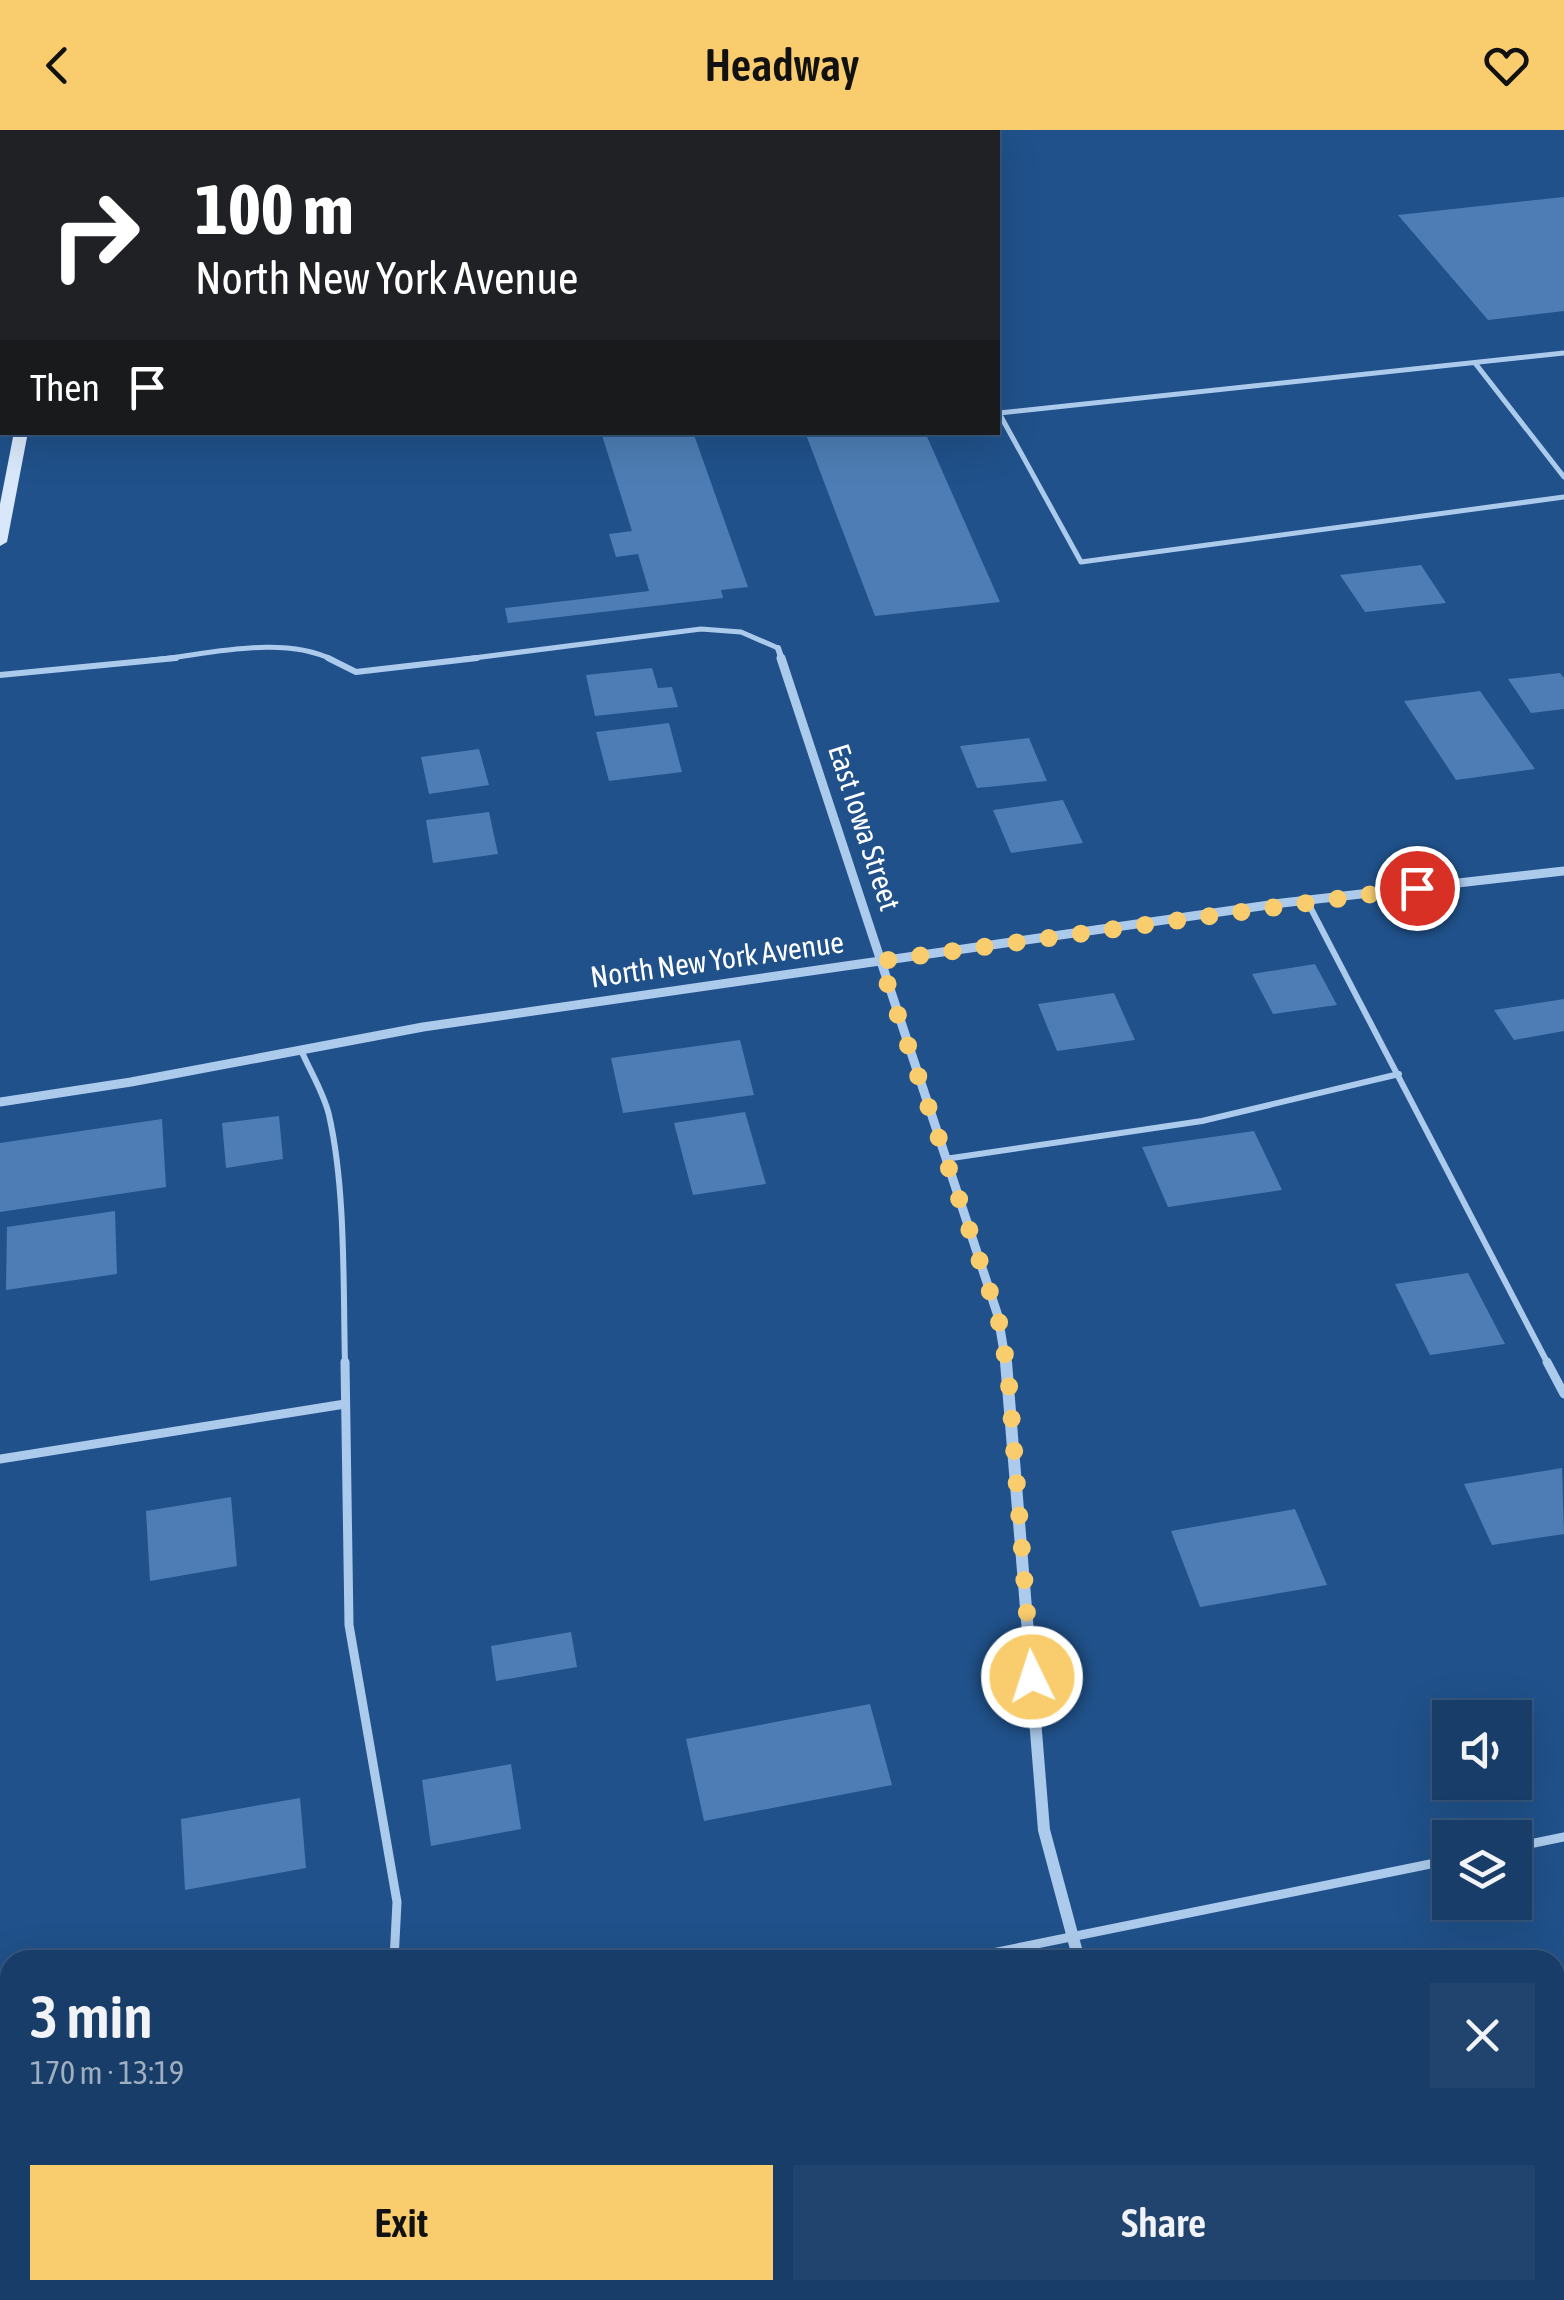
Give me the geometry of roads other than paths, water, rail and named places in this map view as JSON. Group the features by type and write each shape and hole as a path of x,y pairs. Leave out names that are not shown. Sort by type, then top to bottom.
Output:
{"main road":[{"path":"0,542 6,484 20,435"}],"street":[{"name":"East Iowa Street","path":"778,648 998,1316 1008,1372 1044,1830 1076,1950"},
{"name":"North New York Avenue","path":"0,1102 423,1027 1307,900 1564,871"}],"lane":[{"path":"1000,413 1564,353"},
{"path":"1476,363 1564,477"},
{"path":"1000,415 1081,562 1564,496"},
{"path":"0,675 274,648 312,650 356,672 373,671 701,629 744,632 778,648"},
{"path":"1307,900 1564,1394"},
{"path":"302,1050 328,1111 333,1142 343,1266 349,1625 397,1902 395,1950"},
{"path":"945,1159 1202,1121 1399,1074"},
{"path":"0,1459 345,1404"},
{"path":"1532,1844 1564,1837"},
{"path":"1008,1950 1432,1864"}]}
